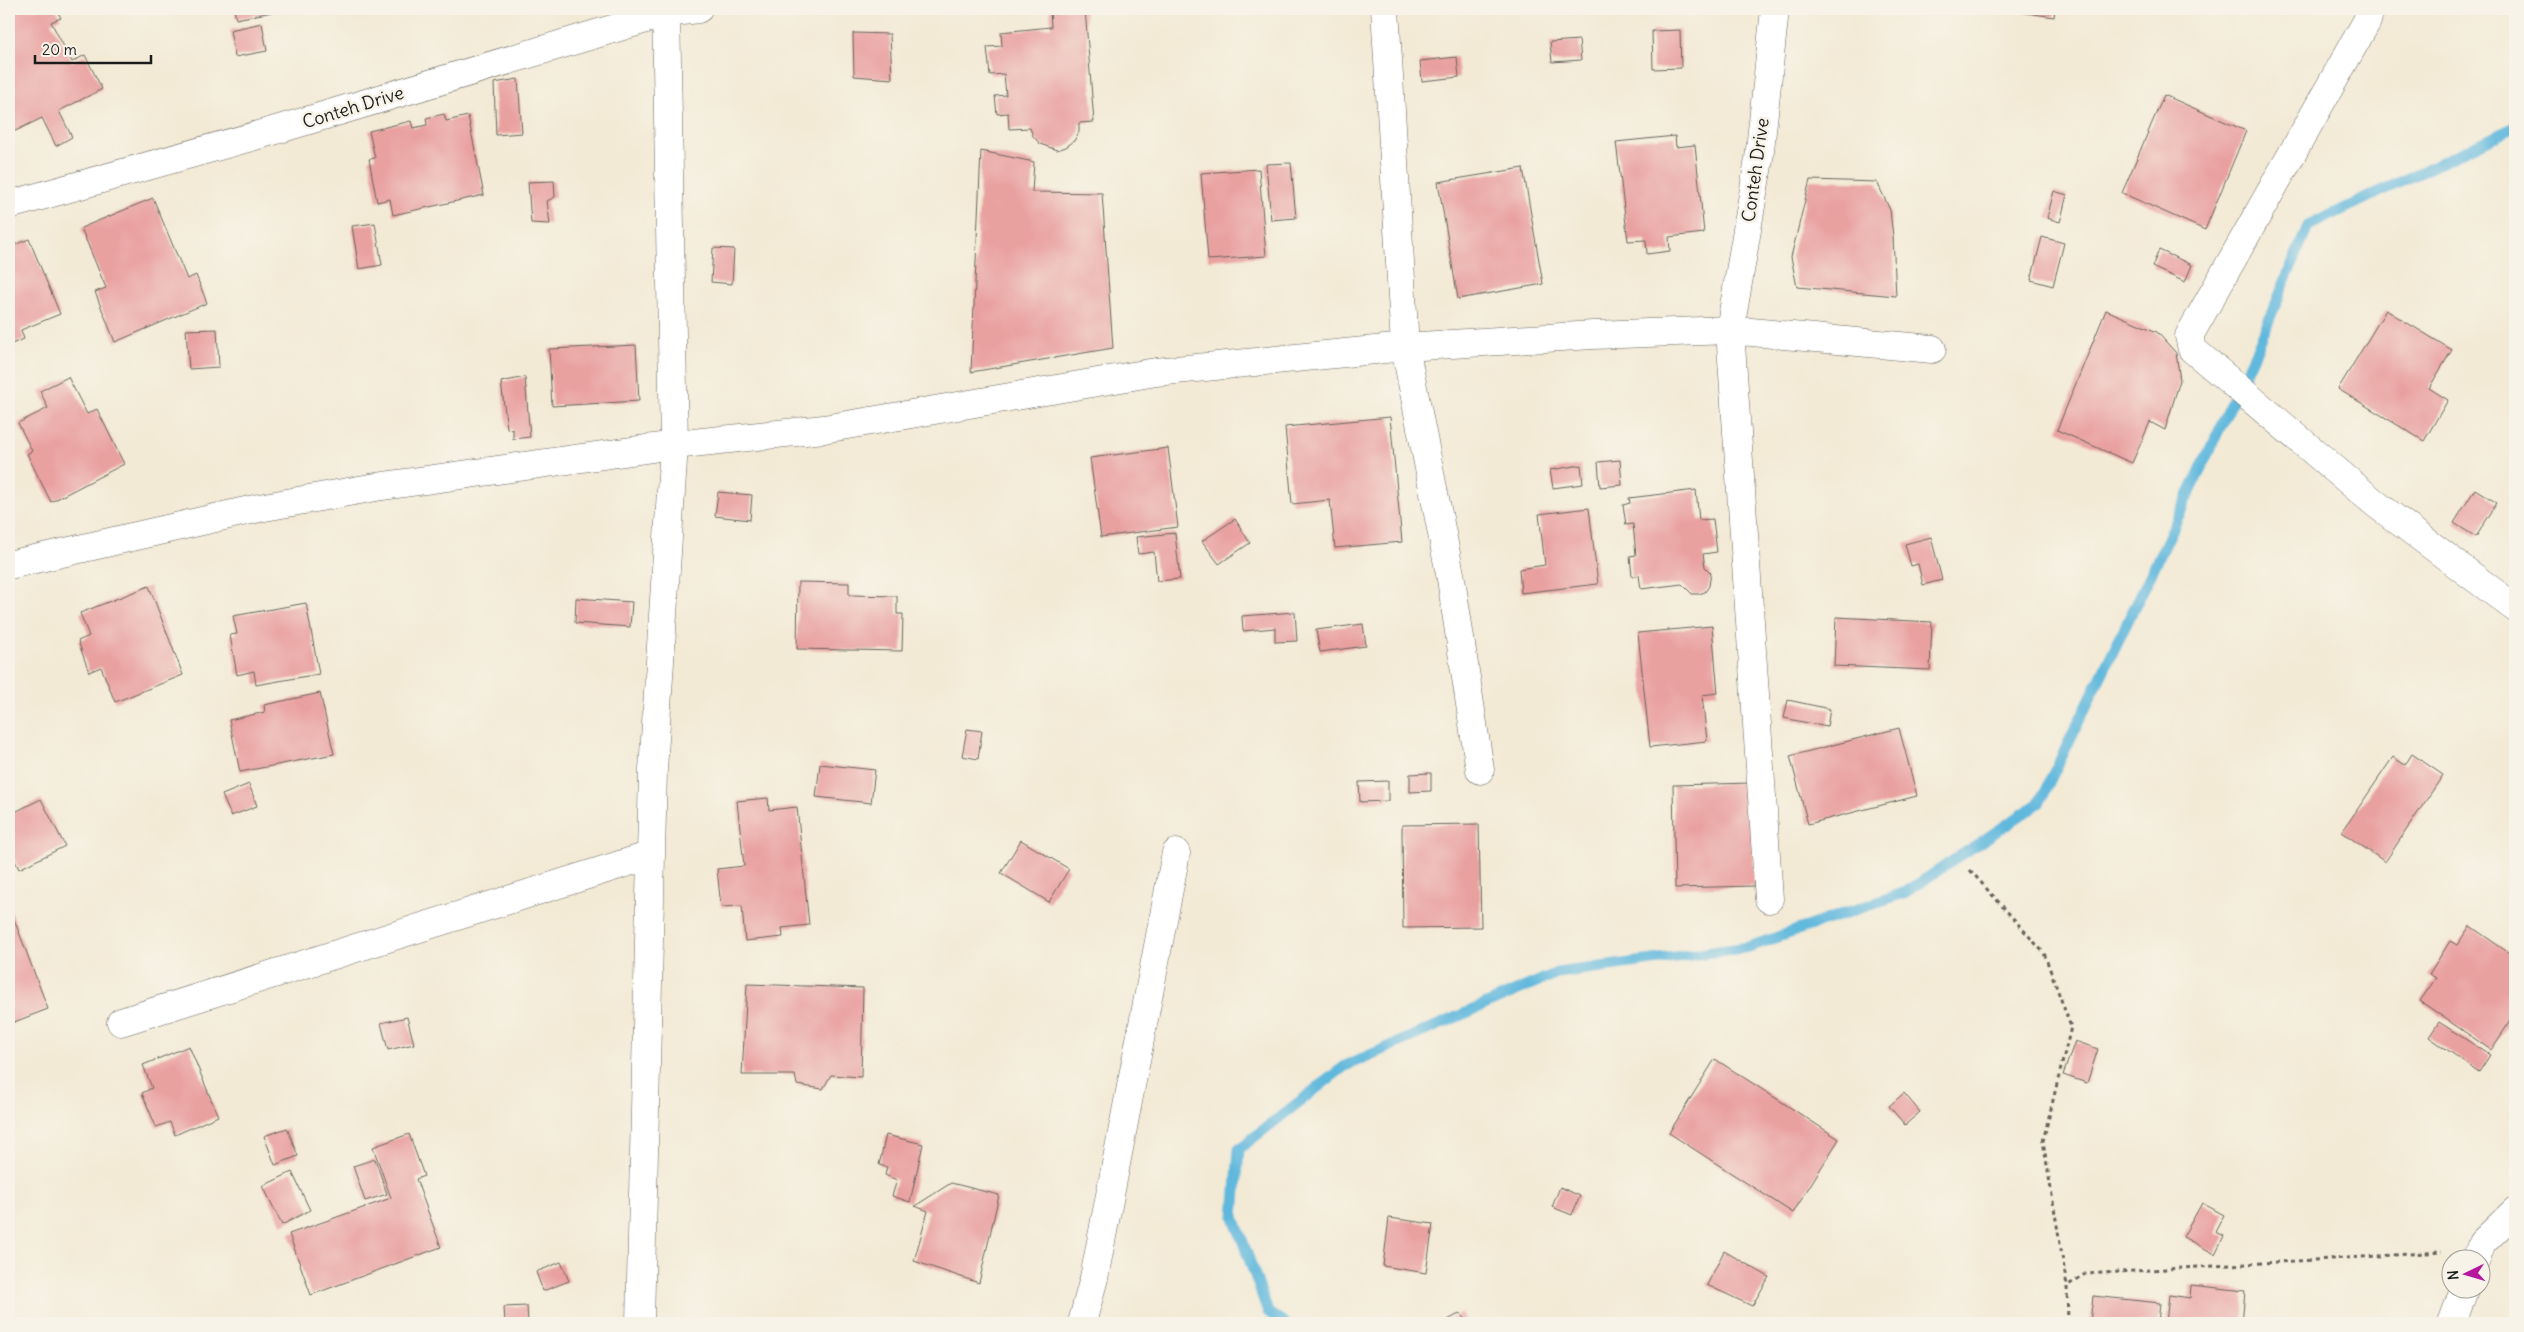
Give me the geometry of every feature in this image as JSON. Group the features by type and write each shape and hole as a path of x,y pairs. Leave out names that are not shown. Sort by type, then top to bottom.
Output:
{"street":[{"name":"Conteh Drive","path":"9,205 276,130 666,11 698,9"},
{"path":"1385,9 1405,347 1451,579 1480,770"},
{"name":"Conteh Drive","path":"1769,899 1730,330 1759,159 1775,9"},
{"path":"2370,9 2367,21 2189,336 2192,348 2208,363 2376,504 2515,608"},
{"path":"640,1323 653,770 674,445 666,11"},
{"path":"9,565 259,508 376,487 674,445 824,429 1156,372 1405,347 1593,335 1730,330 1932,349"},
{"path":"1082,1323 1094,1278 1176,853"},
{"path":"121,1022 650,855"},
{"path":"2480,1250 2515,1211"},
{"path":"2452,1323 2460,1300"}],"path":[{"path":"1970,870 2044,953 2071,1027 2043,1141 2067,1286 2068,1323"},
{"path":"2067,1286 2085,1274 2442,1253"}],"building":[{"path":"9,9 56,9 61,18 51,22 72,62 85,55 102,89 59,111 72,137 56,146 42,118 9,134"},
{"path":"234,9 282,9 282,10 236,19"},
{"path":"1050,9 1085,9 1094,122 1079,123 1079,132 1074,141 1066,147 1057,150 1040,144 1033,136 1030,128 1009,129 1008,113 997,114 995,96 1006,95 1004,74 990,75 987,47 1002,46 1001,32 1051,27"},
{"path":"2014,9 2055,9 2054,17 2013,11"},
{"path":"262,23 267,51 235,57 230,30"},
{"path":"1680,30 1681,68 1653,69 1652,31"},
{"path":"853,33 890,34 892,79 854,76"},
{"path":"1579,40 1581,60 1552,62 1550,42"},
{"path":"1457,57 1459,77 1422,81 1420,61"},
{"path":"518,79 522,133 496,135 494,83"},
{"path":"2164,95 2246,131 2205,230 2122,193"},
{"path":"444,114 446,121 468,116 484,195 393,215 390,199 377,202 369,159 375,158 369,131 411,121 413,128 427,125 426,118"},
{"path":"1675,136 1676,147 1695,145 1704,233 1669,237 1670,251 1647,254 1646,240 1628,241 1616,142"},
{"path":"981,151 1034,162 1032,192 1102,193 1113,348 971,372"},
{"path":"1291,163 1296,218 1271,220 1266,164"},
{"path":"1523,168 1543,284 1458,299 1438,182"},
{"path":"1259,169 1266,256 1208,260 1201,173"},
{"path":"1810,180 1877,182 1890,210 1896,296 1797,287 1791,257"},
{"path":"554,181 555,197 547,201 550,224 531,223 528,182"},
{"path":"2054,191 2067,195 2060,222 2047,218"},
{"path":"153,198 187,279 196,275 207,303 115,342 95,292 106,288 81,228"},
{"path":"375,223 382,265 359,269 352,226"},
{"path":"2042,237 2064,243 2053,286 2031,280"},
{"path":"29,239 60,314 21,330 24,339 9,345 9,247"},
{"path":"713,248 734,249 732,284 711,282"},
{"path":"2159,250 2192,265 2185,282 2152,267"},
{"path":"2106,310 2157,332 2176,353 2180,380 2165,430 2150,422 2132,463 2057,430"},
{"path":"2386,310 2452,350 2429,388 2448,400 2424,441 2338,389"},
{"path":"217,329 219,367 189,369 186,330"},
{"path":"636,345 639,401 552,406 549,349"},
{"path":"68,377 87,414 97,409 124,464 51,502 27,454 32,451 18,423 48,408 40,391"},
{"path":"525,377 530,437 513,439 513,430 507,428 501,382"},
{"path":"1390,417 1402,542 1335,548 1330,500 1292,504 1285,427"},
{"path":"1168,448 1178,527 1101,537 1090,458"},
{"path":"1620,460 1622,485 1600,487 1598,462"},
{"path":"1581,465 1583,484 1553,488 1550,470"},
{"path":"2475,489 2497,503 2476,537 2454,523"},
{"path":"1696,490 1699,520 1713,519 1717,552 1703,554 1705,567 1711,573 1709,586 1705,592 1699,594 1692,594 1682,584 1641,589 1639,575 1632,577 1630,556 1636,555 1633,524 1626,525 1623,505 1630,503 1629,498"},
{"path":"718,492 752,495 750,520 715,516"},
{"path":"1589,508 1598,584 1521,593 1519,569 1545,565 1539,514"},
{"path":"1235,519 1250,543 1219,564 1202,541"},
{"path":"1175,533 1180,579 1157,581 1154,552 1138,554 1136,537"},
{"path":"1931,537 1942,580 1923,585 1918,564 1911,566 1905,544"},
{"path":"798,582 849,583 849,595 897,596 897,614 903,614 902,651 797,649"},
{"path":"149,586 183,675 115,702 101,667 89,672 78,641 89,636 80,613"},
{"path":"576,598 632,602 630,627 575,623"},
{"path":"306,603 319,674 256,685 254,671 237,675 230,635 237,634 233,616"},
{"path":"1295,612 1297,641 1275,642 1275,628 1243,631 1242,616"},
{"path":"1836,617 1932,622 1930,670 1834,666"},
{"path":"1363,624 1366,646 1320,652 1316,630"},
{"path":"1712,626 1718,693 1702,695 1707,741 1650,747 1638,633"},
{"path":"320,693 334,754 240,772 229,720 265,712 264,705"},
{"path":"1788,700 1830,709 1827,727 1784,718"},
{"path":"1899,728 1917,796 1808,824 1790,756"},
{"path":"967,729 982,731 978,759 962,756"},
{"path":"2412,754 2443,775 2385,862 2342,832 2393,757 2405,765"},
{"path":"820,764 875,770 871,803 816,797"},
{"path":"1431,773 1431,791 1410,792 1410,774"},
{"path":"1388,781 1388,801 1360,802 1359,782"},
{"path":"1752,783 1754,886 1675,888 1673,785"},
{"path":"249,784 257,806 231,816 222,795"},
{"path":"768,798 769,810 797,807 809,925 782,928 783,937 745,941 742,906 721,907 717,869 744,866 737,801"},
{"path":"41,799 65,846 19,869 9,849 9,815"},
{"path":"1479,824 1481,927 1403,928 1402,825"},
{"path":"1021,840 1069,869 1049,902 1001,873"},
{"path":"9,906 48,1009 9,1024"},
{"path":"2470,926 2515,957 2515,1014 2491,1050 2420,1001 2436,978 2429,974 2450,941 2457,945"},
{"path":"747,984 863,988 861,1077 831,1075 823,1089 797,1085 795,1075 742,1075"},
{"path":"407,1017 414,1044 388,1050 381,1023"},
{"path":"2439,1022 2490,1055 2479,1072 2429,1037"},
{"path":"2075,1041 2098,1049 2087,1083 2063,1075"},
{"path":"189,1046 218,1116 175,1135 170,1122 156,1127 142,1093 152,1088 143,1065"},
{"path":"1715,1059 1839,1139 1793,1213 1669,1133"},
{"path":"1904,1093 1920,1112 1905,1125 1889,1106"},
{"path":"287,1128 298,1156 275,1165 264,1136"},
{"path":"409,1134 424,1176 416,1179 441,1247 311,1295 289,1234 391,1198 373,1147"},
{"path":"886,1135 923,1144 910,1202 892,1196 897,1180 885,1175 887,1167 879,1165"},
{"path":"375,1159 387,1194 365,1201 353,1166"},
{"path":"292,1172 310,1210 282,1225 263,1186"},
{"path":"951,1183 999,1195 979,1283 914,1261 928,1211 915,1206"},
{"path":"1560,1187 1580,1196 1572,1215 1552,1207"},
{"path":"2202,1203 2224,1215 2215,1232 2224,1236 2215,1254 2183,1237"},
{"path":"1389,1218 1433,1224 1426,1273 1383,1266"},
{"path":"1724,1251 1769,1277 1752,1306 1707,1285"},
{"path":"561,1262 569,1281 543,1291 536,1272"},
{"path":"2191,1285 2245,1291 2242,1323 2166,1323 2169,1295 2190,1298"},
{"path":"2093,1296 2160,1303 2158,1323 2090,1323"},
{"path":"527,1306 528,1323 505,1323 504,1307"},
{"path":"1461,1313 1466,1323 1442,1323"}],"waterway":[{"path":"1285,1323 1268,1312 1234,1217 1239,1149 1345,1066 1557,973 1749,947 1906,892 2039,803 2164,547 2257,349 2308,226 2515,127"}]}
